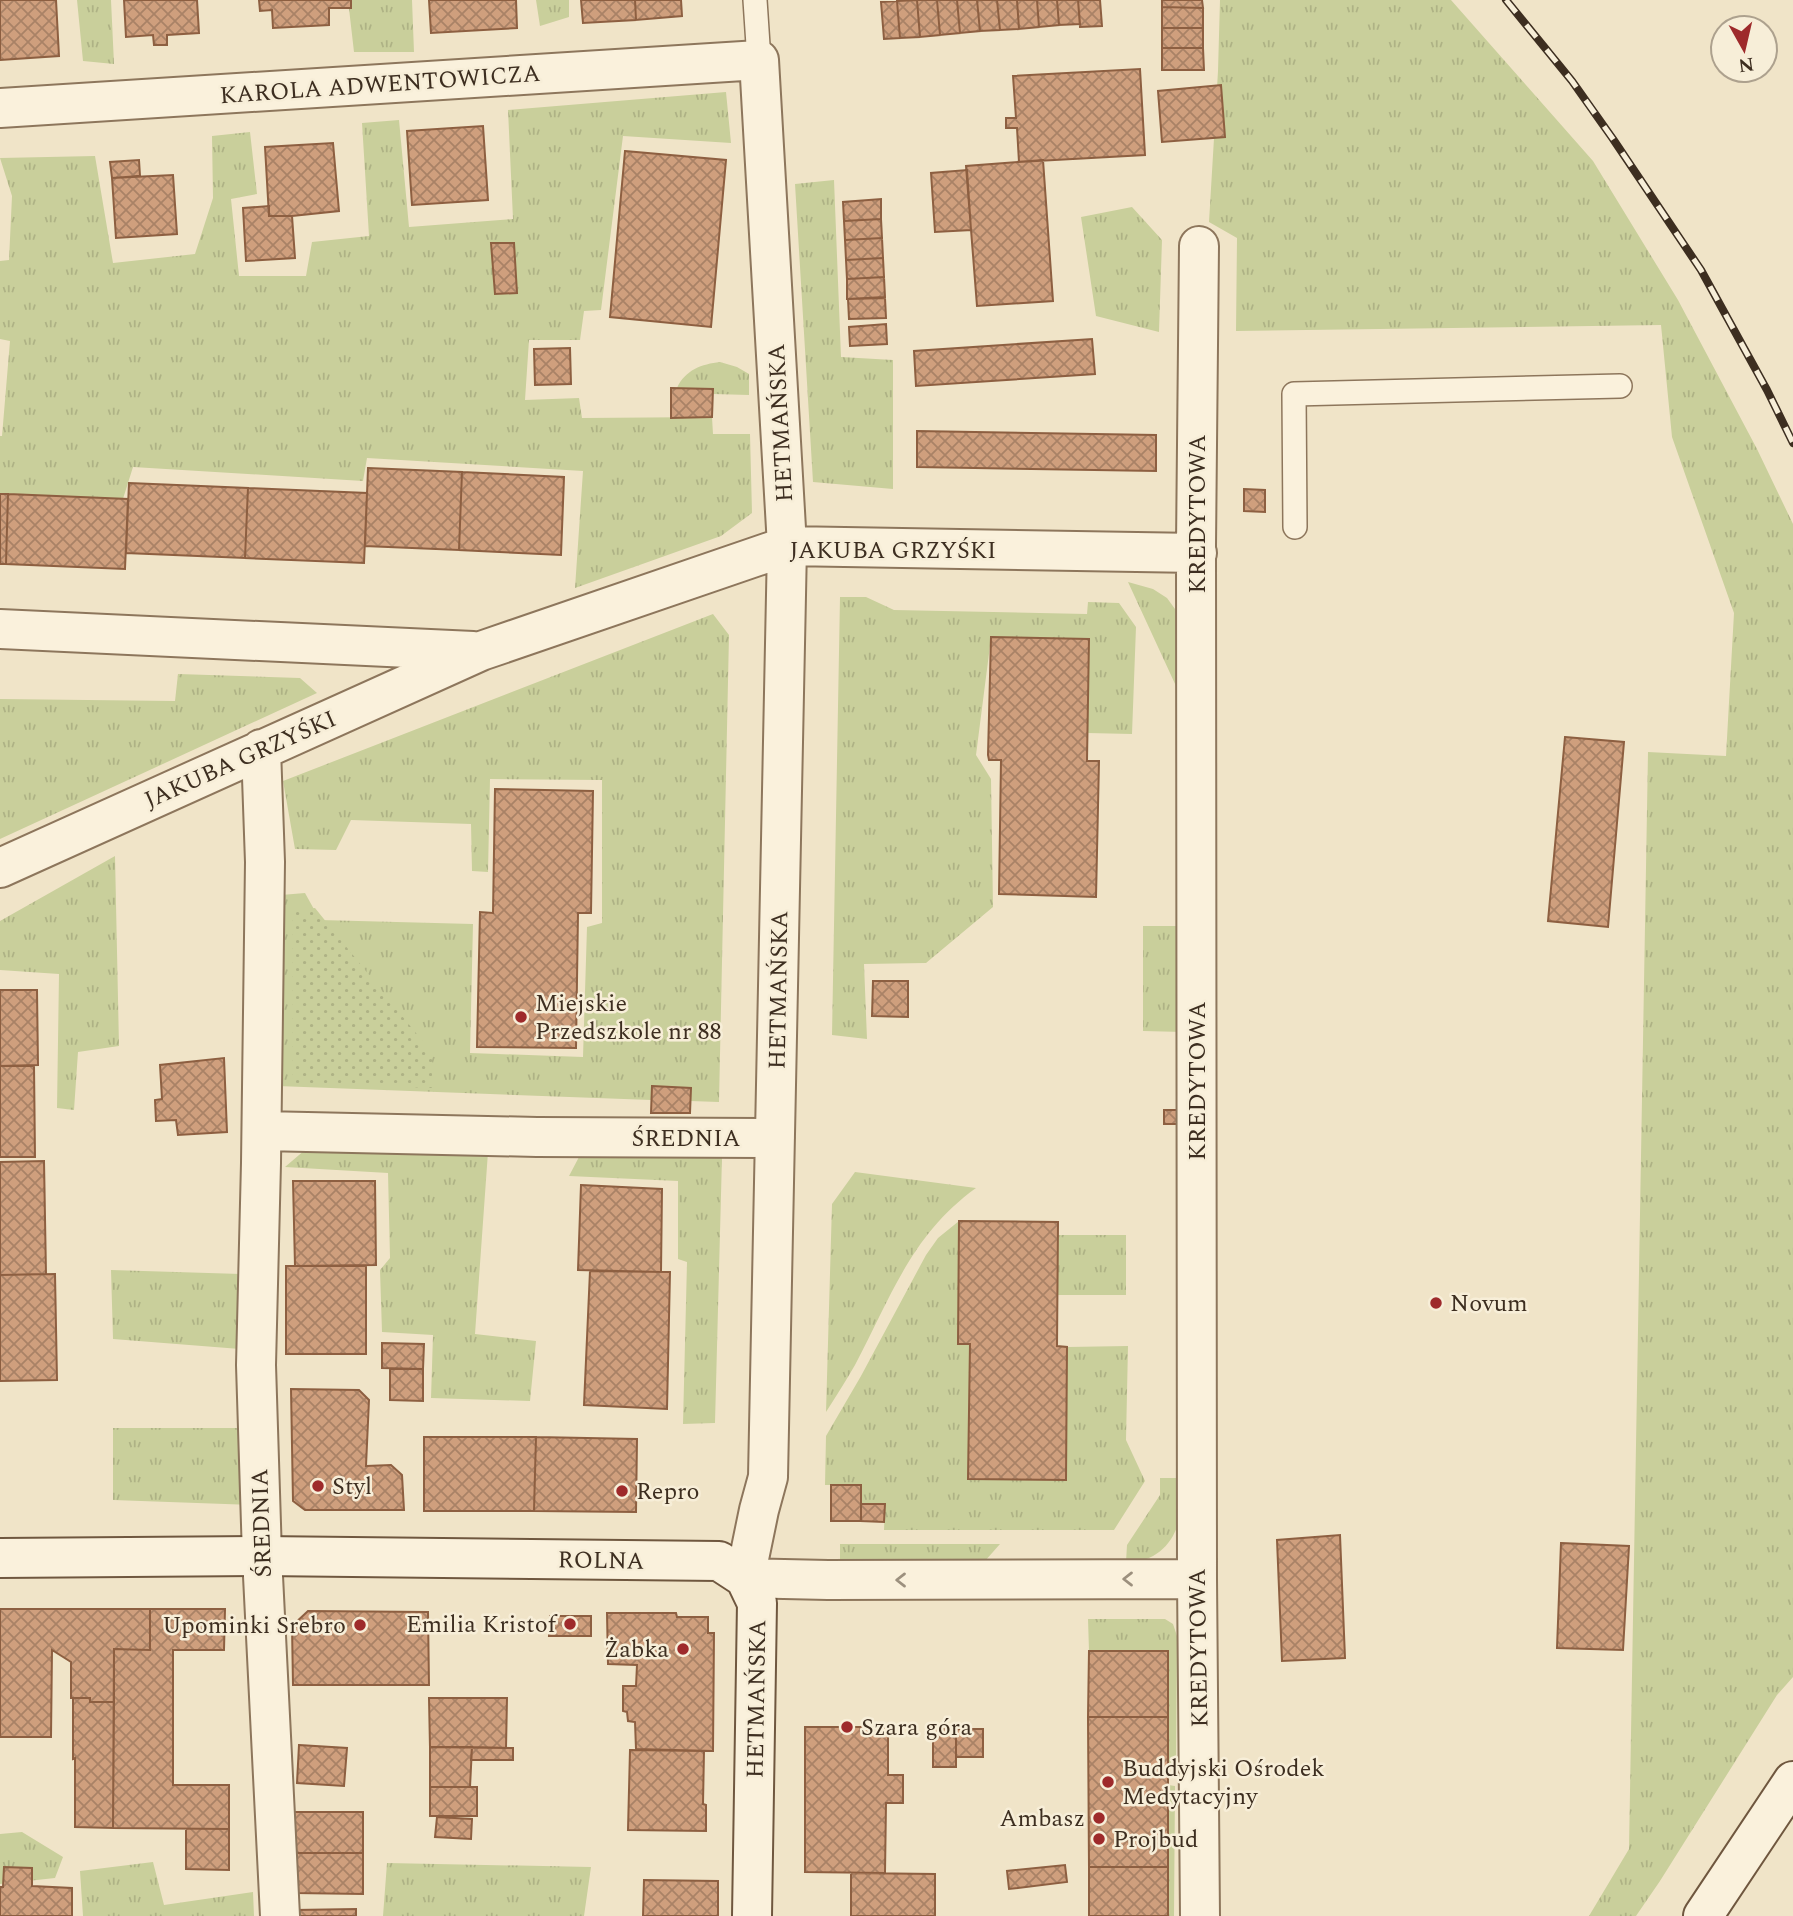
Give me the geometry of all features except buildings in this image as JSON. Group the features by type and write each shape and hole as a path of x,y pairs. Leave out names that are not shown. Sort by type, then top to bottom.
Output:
{"street":[{"name":"KAROLA ADWENTOWICZA","path":"0,107 759,60"},
{"name":"HETMAŃSKA","path":"752,1916 757,1603 746,1577 768,1477 787,547 759,60"},
{"name":"KREDYTOWA","path":"1199,246 1196,553 1200,1916"},
{"name":"JAKUBA GRZYŚKI","path":"0,869 481,651 787,547 1196,553"},
{"name":"JAKUBA GRZYŚKI","path":"0,629 481,651"},
{"name":"ŚREDNIA","path":"261,749 265,862 256,1365 261,1556 280,1916"},
{"name":"ŚREDNIA","path":"262,1130 537,1137 775,1138"},
{"name":"ROLNA","path":"0,1558 261,1556 719,1561 746,1577 828,1580 1197,1579"},
{"path":"1703,1916 1793,1781"}],"lane":[{"path":"755,0 759,60"},
{"path":"1295,527 1294,394 1620,386"}],"green space":[{"path":"77,0 111,0 114,64 83,61"},
{"path":"348,0 412,0 414,52 354,52"},
{"path":"536,0 569,0 569,17 540,26"},
{"path":"1220,0 1451,0 1593,161 1678,300 1757,449 1793,524 1793,1677 1777,1695 1636,1916 1589,1916 1629,1849 1648,752 1726,756 1734,613 1672,437 1661,325 1236,331 1237,238 1209,222"},
{"path":"726,92 731,143 623,136 601,310 584,311 580,340 529,340 525,400 579,398 582,418 712,417 713,434 750,434 752,513 721,536 575,588 583,471 367,458 363,481 133,467 122,502 0,498 0,436 10,341 0,339 0,261 9,260 12,196 0,158 95,156 113,263 195,254 213,198 212,136 250,132 257,194 231,199 239,276 306,276 312,242 369,236 362,123 399,120 409,227 513,219 508,110"},
{"path":"834,180 841,357 893,360 893,489 813,482 795,184"},
{"path":"1132,207 1162,240 1159,332 1096,316 1081,217"},
{"path":"720,362 749,374 749,395 713,394 712,389 677,388 695,369"},
{"path":"1128,582 1153,589 1167,598 1183,625 1188,712"},
{"path":"840,597 866,597 894,610 1087,614 1088,602 1119,603 1136,627 1132,734 1087,733 1089,639 991,638 976,755 991,779 993,907 926,963 864,964 867,1039 832,1035"},
{"path":"713,614 729,635 719,1102 690,1101 690,1088 652,1087 651,1100 277,1086 281,895 305,893 320,920 473,924 470,1053 583,1057 587,927 602,923 602,780 490,779 488,872 472,871 471,824 351,820 336,850 295,849 283,781"},
{"path":"178,674 300,678 317,693 0,839 0,699 175,701"},
{"path":"115,856 119,1046 78,1052 74,1110 57,1108 59,974 0,970 0,921"},
{"path":"315,908 432,1053 432,1088 292,1083 292,910"},
{"path":"1143,926 1183,926 1183,1032 1143,1031"},
{"path":"306,1149 488,1152 475,1334 536,1341 530,1401 431,1398 433,1335 382,1332 380,1270 390,1258 388,1173 285,1167"},
{"path":"579,1157 722,1157 715,1423 683,1424 687,1262 678,1259 678,1181 569,1176"},
{"path":"855,1172 976,1188 954,1206 919,1247 892,1292 855,1365 826,1412 832,1204"},
{"path":"959,1221 958,1343 970,1344 968,1479 1065,1480 1067,1347 1128,1346 1126,1440 1145,1481 1114,1530 884,1530 885,1504 861,1504 861,1485 825,1485 826,1436 926,1255 938,1238"},
{"path":"1058,1235 1126,1235 1126,1295 1058,1295"},
{"path":"111,1270 241,1274 240,1349 113,1339"},
{"path":"113,1428 250,1428 253,1505 113,1500"},
{"path":"1160,1478 1180,1478 1181,1508 1177,1527 1162,1550 1146,1559 1126,1562 1127,1545 1160,1495"},
{"path":"840,1544 1000,1544 985,1561 840,1561"},
{"path":"1088,1619 1165,1619 1173,1624 1177,1636 1176,1768 1168,1768 1168,1651 1089,1651"},
{"path":"1168,1785 1175,1786 1174,1916 1168,1916"},
{"path":"22,1832 63,1857 55,1878 0,1884 0,1834"},
{"path":"153,1862 164,1905 253,1892 254,1916 83,1916 80,1871"},
{"path":"387,1863 591,1867 584,1916 383,1916"}],"railway":[{"path":"1506,0 1572,81 1701,270 1793,443"}],"place":[{"name":"Miejskie Przedszkole nr 88","path":"521,1017"},
{"name":"Novum","path":"1436,1303"},
{"name":"Styl","path":"318,1486"},
{"name":"Repro","path":"622,1491"},
{"name":"Emilia Kristof","path":"570,1624"},
{"name":"Upominki Srebro","path":"360,1625"},
{"name":"Żabka","path":"683,1649"},
{"name":"Szara góra","path":"847,1727"},
{"name":"Buddyjski Ośrodek Medytacyjny","path":"1108,1782"},
{"name":"Ambasz","path":"1099,1818"},
{"name":"Projbud","path":"1099,1839"}]}
